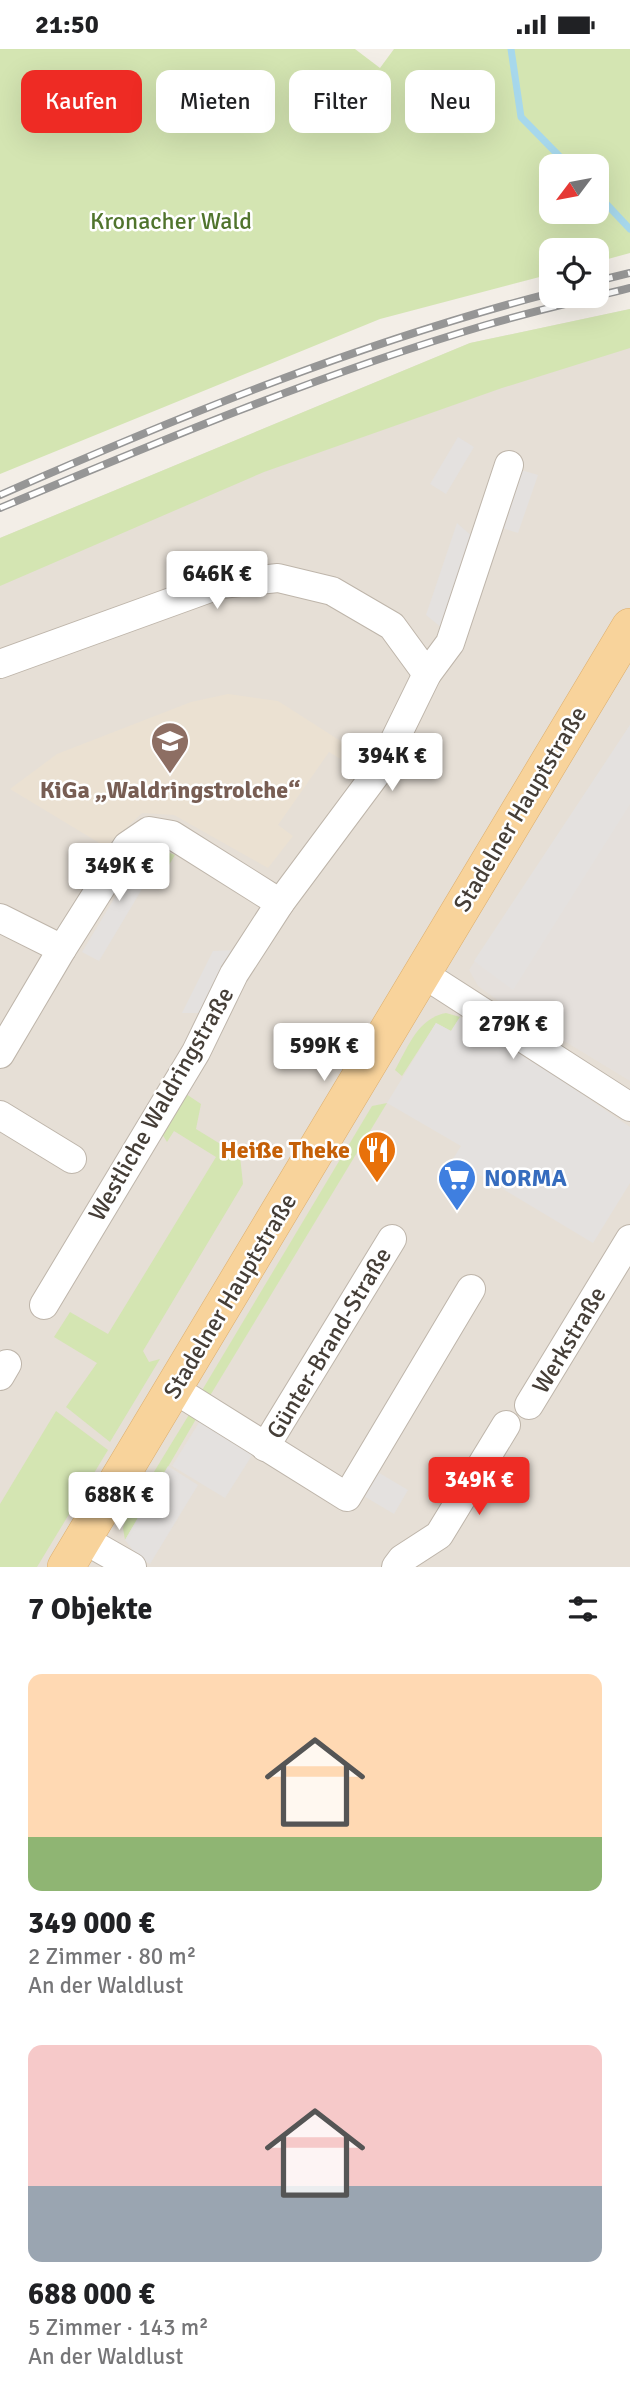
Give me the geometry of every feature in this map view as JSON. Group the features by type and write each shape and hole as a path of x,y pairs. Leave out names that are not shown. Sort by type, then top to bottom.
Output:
{"main road":[{"name":"Stadelner Hauptstraße","path":"74,1553 630,627"}],"street":[{"name":"Westliche Waldringstraße","path":"44,1305 196,1052 234,974 280,903 382,766 427,674 450,643 509,465"},
{"path":"0,664 221,584 278,578 332,591 392,626 427,674"},
{"path":"0,1054 127,846 149,831 172,835 280,903"},
{"path":"0,918 62,949"},
{"path":"422,973 630,1107"},
{"path":"0,1115 72,1159"},
{"name":"Günter-Brand-Straße","path":"265,1447 392,1239"},
{"name":"Werkstraße","path":"529,1405 630,1239"},
{"name":"Günter-Brand-Straße","path":"174,1389 347,1497 471,1289"},
{"path":"396,1567 402,1559 439,1535 506,1425"},
{"path":"74,1553 119,1564"}],"shaded area":[{"path":"630,309 630,1567 0,1567 0,538 470,343"},
{"path":"458,437 474,447 446,494 430,484"},
{"path":"521,470 538,475 518,533 502,528"},
{"path":"457,523 474,538 442,628 426,615"},
{"name":"KiGa „Waldringstrolche“","path":"228,694 278,701 353,749 344,761 329,752 278,825 293,836 268,868 174,815 142,813 106,847 10,789 57,754 191,702"},
{"path":"630,725 630,1081 500,1002 478,986 469,970"},
{"path":"630,725 630,804 513,990 474,961"},
{"path":"135,864 151,874 99,961 82,952"},
{"path":"234,950 203,1013 182,1013 213,951"},
{"path":"460,1017 557,1077 630,1127 630,1183 593,1243 453,1159 461,1146 387,1103 436,1023 451,1031"},
{"path":"203,1416 256,1449 225,1498 172,1466"},
{"path":"168,1466 198,1485 150,1564 139,1558 125,1540"},
{"path":"376,1471 408,1490 394,1514 362,1495"}],"green space":[{"name":"Kronacher Wald","path":"0,49 355,49 380,68 394,49 630,49 630,253 609,259 609,238 539,238 539,277 380,319 0,474"},
{"path":"630,309 630,348 502,388 264,472 0,586 0,538 470,343"},
{"path":"161,849 175,855 160,880 135,864 146,853"},
{"path":"446,1013 460,1017 451,1031 436,1023 402,1076 395,1070 409,1043 428,1021"},
{"path":"180,1090 201,1104 196,1129 240,1156 243,1184 143,1351 149,1362 160,1359 110,1442 66,1407 97,1363 54,1337 70,1312 108,1334 216,1157 174,1131 167,1142 159,1129"},
{"path":"387,1103 208,1399 201,1392 372,1106"},
{"path":"56,1411 108,1450 37,1567 0,1567 0,1504"},
{"path":"190,1413 199,1414 125,1540 123,1528 127,1516"}],"waterway":[{"path":"511,49 521,117 557,154"},
{"path":"609,207 630,229"}],"railway":[{"path":"609,278 630,273"},
{"path":"0,508 180,434 363,365 486,325 630,288"},
{"path":"0,495 135,437 272,383 410,334 539,296"}],"place":[{"name":"KiGa „Waldringstrolche“","path":"170,775"},
{"name":"Heiße Theke","path":"377,1184"},
{"name":"NORMA","path":"457,1212"}]}
